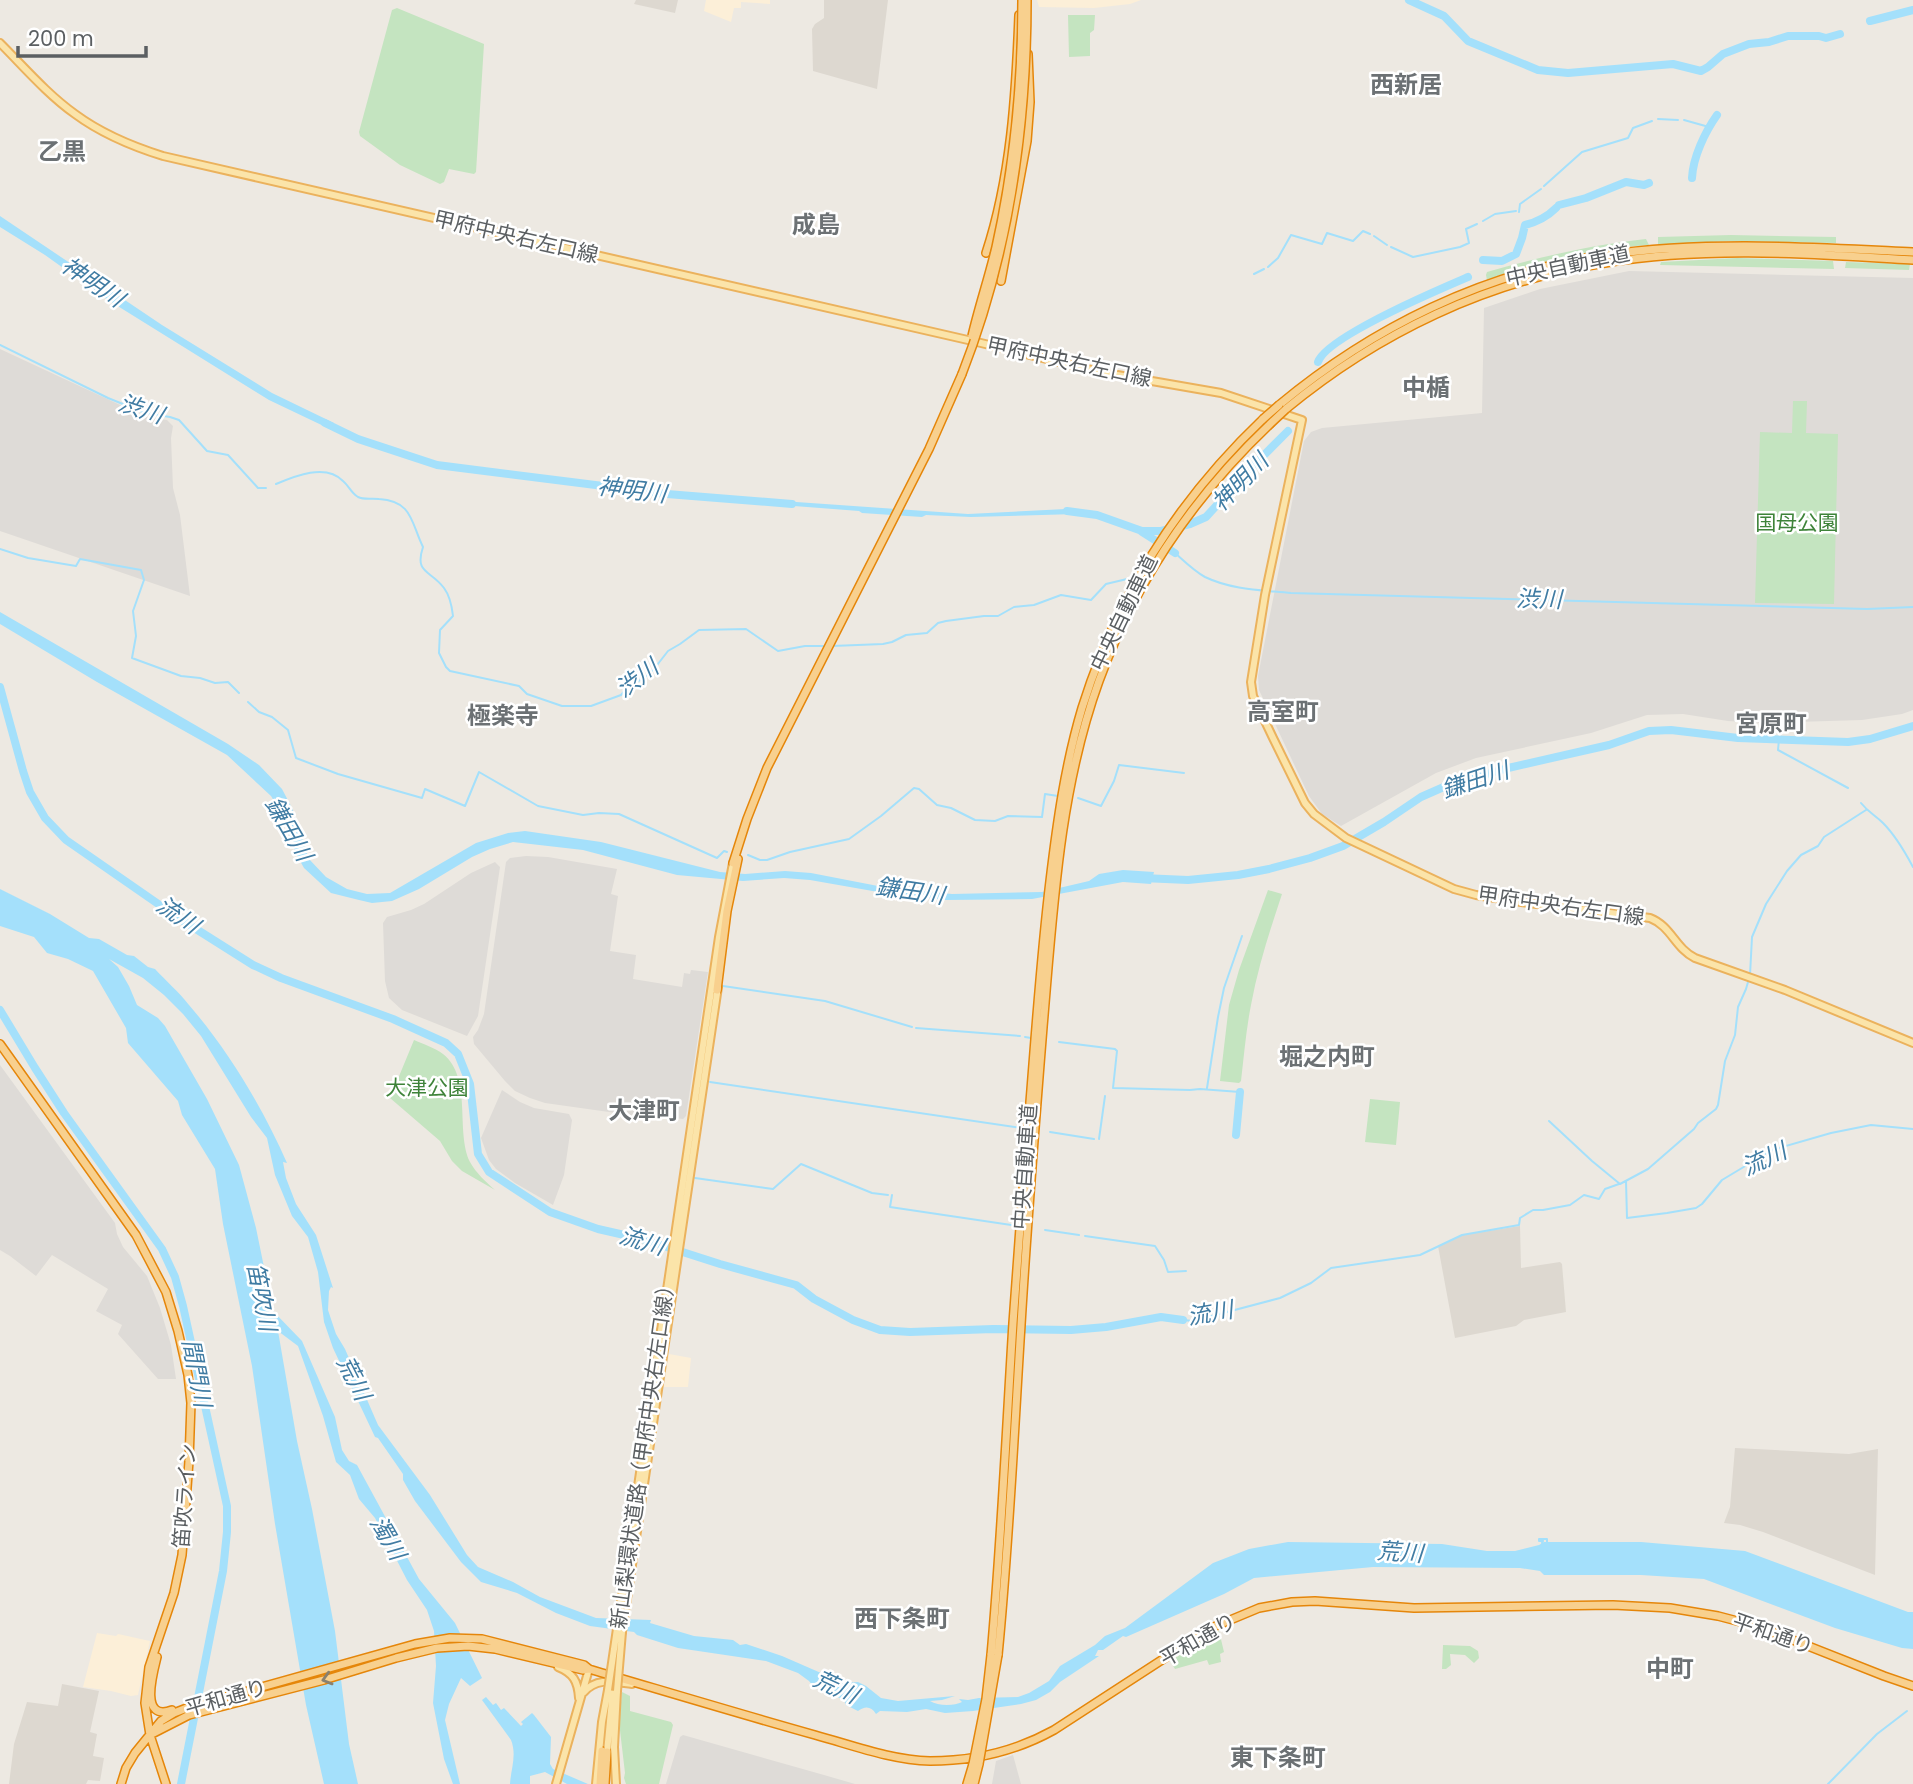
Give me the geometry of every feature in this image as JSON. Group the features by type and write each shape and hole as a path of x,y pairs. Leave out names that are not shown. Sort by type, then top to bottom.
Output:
{"highway":[{"path":"1001,281 1029,121 1027,22 1022,0"},
{"path":"986,253 1009,143 1022,0"},
{"path":"962,374 997,244 1006,192 1020,82 1022,0"},
{"path":"717,990 731,886 767,768 929,449 962,374 985,311 1012,193 1023,114 1027,22"},
{"name":"中央自動車道","path":"976,1764 995,1655 1016,1334 1054,882 1073,775 1088,712 1122,625 1157,552 1178,521 1266,421 1349,352 1401,321 1455,296 1539,268 1605,255 1703,246 1913,252"},
{"name":"中央自動車道","path":"1283,407 1403,330 1457,304 1542,276 1606,262 1703,254 1792,254 1913,260"},
{"name":"笛吹ライン","path":"0,1044 136,1235 173,1310 188,1375 191,1403 189,1461 181,1555 176,1586 149,1667 145,1703 150,1735 166,1784"},
{"name":"平和通り","path":"189,1709 202,1711 439,1639 479,1639 584,1665 589,1669 645,1686 890,1755 929,1761 970,1759 1013,1748 1045,1735 1224,1621 1275,1604 1315,1601 1414,1608 1612,1605 1682,1610 1760,1627 1913,1686"},
{"path":"165,1622 152,1677 150,1698 157,1711 189,1709"},
{"name":"平和通り","path":"393,1654 458,1646 486,1648 583,1670 589,1669"},
{"name":"平和通り","path":"150,1735 202,1702 259,1693"},
{"path":"121,1784 126,1768 150,1735"},
{"path":"599,1784 604,1752"},
{"path":"967,1784 976,1764"},
{"path":"974,1784 976,1764"}],"main road":[{"name":"甲府中央右左口線","path":"0,43 55,98 75,114 122,142 163,156 1100,372 1221,393 1302,420 1251,675 1254,696 1309,809 1320,821 1346,838 1454,889 1521,902 1650,918 1660,922 1683,951 1699,960 1785,990 1913,1043"},
{"name":"新山梨環状道路（甲府中央右左口線）","path":"613,1690 731,886"},
{"name":"新山梨環状道路（甲府中央右左口線）","path":"676,1251 717,990"},
{"name":"新山梨環状道路（甲府中央右左口線）","path":"604,1752 627,1582"},
{"path":"521,1654 570,1673 578,1686 578,1707"},
{"path":"557,1784 589,1669"},
{"path":"578,1707 584,1693 595,1683 606,1681 645,1686"},
{"path":"599,1784 602,1722 613,1690"},
{"path":"613,1690 616,1784"}],"shaded area":[{"path":"636,0 678,0 675,13 634,4"},
{"path":"706,0 770,0 770,4 741,2 741,8 734,8 731,22 704,11"},
{"path":"824,0 888,0 877,89 813,71 812,29 824,18"},
{"path":"1037,0 1141,0 1094,8 1039,7"},
{"path":"1629,271 1913,278 1913,710 1862,720 1759,723 1683,714 1647,715 1591,733 1476,758 1436,773 1341,826 1322,814 1309,796 1259,690 1258,676 1304,441 1311,432 1322,428 1482,413 1484,308 1540,289"},
{"path":"0,349 146,417 167,420 173,426 173,488 180,515 190,596 0,531"},
{"path":"548,857 617,869 611,894 618,896 610,951 636,955 633,979 682,987 684,973 690,974 691,970 708,972 686,1116 683,1119 650,1115 641,1117 545,1103 530,1098 515,1091 474,1044 473,1037 484,1014 506,862 510,858"},
{"path":"495,862 500,867 478,1016 467,1036 402,1010 389,998 385,981 383,923 387,917 424,904 471,873"},
{"path":"0,1065 115,1223 123,1247 147,1276 171,1345 176,1379 158,1379 118,1334 122,1325 96,1311 108,1289 52,1255 36,1276 0,1250"},
{"path":"502,1090 534,1108 569,1114 572,1120 564,1175 553,1205 515,1183 496,1169 489,1160 481,1138"},
{"path":"1520,1226 1521,1268 1560,1262 1562,1264 1566,1312 1524,1320 1516,1326 1455,1338 1438,1246 1462,1235"},
{"path":"669,1354 691,1358 688,1387 664,1387"},
{"path":"1735,1448 1849,1454 1878,1449 1875,1575 1763,1532 1724,1523 1730,1507"},
{"path":"97,1633 118,1634 150,1641 138,1695 83,1687"},
{"path":"62,1684 99,1691 90,1732 97,1734 93,1756 104,1758 100,1781 88,1780 86,1784 9,1784 14,1744 27,1702 58,1706"},
{"path":"683,1735 855,1784 666,1784 680,1737"},
{"path":"1013,1755 1021,1784 992,1784 996,1761"}],"green space":[{"path":"397,8 484,44 474,174 449,169 444,182 440,184 400,165 360,136 392,10"},
{"path":"1068,15 1095,15 1094,30 1090,33 1090,56 1069,57"},
{"path":"1658,237 1836,237 1836,243 1729,241 1658,245"},
{"path":"1646,239 1649,245 1567,257 1487,280 1487,272 1526,261 1585,248"},
{"path":"1737,258 1833,261 1834,269 1660,265 1661,262"},
{"path":"1846,262 1910,264 1909,270 1845,268"},
{"name":"国母公園","path":"1793,401 1807,401 1806,433 1838,434 1834,604 1755,603 1760,432 1792,433"},
{"path":"1268,890 1282,894 1254,991 1241,1081 1220,1081 1229,1005"},
{"name":"大津公園","path":"414,1040 440,1052 452,1064 461,1091 464,1135 470,1162 495,1190 462,1171 452,1161 440,1141 390,1098"},
{"path":"1370,1099 1400,1102 1396,1145 1365,1142"},
{"path":"1219,1631 1224,1652 1220,1654 1221,1662 1209,1665 1207,1660 1175,1669 1170,1661"},
{"path":"1443,1645 1470,1646 1478,1651 1479,1658 1474,1663 1465,1655 1450,1654 1451,1665 1442,1669"},
{"path":"622,1692 630,1696 630,1711 671,1722 673,1725 659,1784 626,1784 619,1722"}],"water":[{"path":"0,216 162,325 272,393 334,423 332,430 269,400 108,300 0,227"},
{"path":"782,501 968,514 1066,509 1076,510 1076,514 922,517 781,505"},
{"path":"0,612 228,744 259,765 282,789 292,808 309,859 326,877 347,889 367,894 390,893 476,843 508,833 525,831 601,842 720,872 811,873 878,886 952,894 1042,892 1089,881 1099,874 1123,870 1154,872 1151,884 1123,882 1032,899 945,900 810,880 784,878 743,881 677,875 583,850 513,842 472,857 419,889 392,901 372,903 331,893 304,868 295,852 283,816 271,796 227,755 0,624"},
{"path":"0,889 50,914 89,938 99,939 155,969 203,1022 244,1080 287,1163 283,1162 286,1178 296,1204 316,1235 333,1288 329,1291 328,1310 336,1334 378,1425 430,1495 467,1555 478,1567 540,1597 596,1618 651,1620 650,1623 694,1636 733,1640 740,1645 746,1644 782,1656 844,1683 858,1682 881,1698 898,1701 955,1696 930,1701 950,1705 962,1702 959,1699 1018,1697 1029,1693 1049,1681 1060,1666 1105,1636 1125,1628 1213,1563 1249,1549 1288,1542 1442,1544 1487,1551 1515,1551 1544,1542 1641,1542 1745,1551 1913,1612 1913,1649 1835,1628 1704,1579 1641,1575 1544,1575 1540,1571 1520,1568 1373,1567 1254,1578 1224,1594 1123,1636 1103,1650 1098,1650 1095,1656 1099,1656 1036,1700 973,1711 945,1713 926,1709 907,1712 880,1711 876,1714 868,1708 858,1711 846,1705 844,1700 813,1686 798,1673 766,1661 678,1648 634,1632 590,1626 556,1613 517,1593 481,1582 461,1562 415,1501 403,1480 403,1474 375,1437 333,1348 324,1322 318,1272 308,1237 292,1216 275,1175 267,1138 201,1036 183,1014 143,978 109,959 118,967 137,1005 158,1018 165,1026 207,1099 239,1165 256,1228 273,1311 302,1341 335,1417 342,1450 349,1461 357,1465 419,1579 455,1623 482,1678 470,1686 461,1678 449,1704 445,1720 460,1784 453,1784 444,1759 433,1703 436,1666 434,1631 427,1610 407,1580 375,1518 359,1499 350,1475 336,1462 298,1346 278,1331 335,1631 349,1744 358,1784 324,1784 306,1705 275,1524 252,1366 223,1224 215,1169 182,1115 178,1101 128,1043 126,1028 93,971 47,953 34,937 0,926"},
{"path":"486,1697 501,1710 504,1708 521,1726 521,1722 532,1713 551,1737 550,1764 553,1769 588,1784 567,1784 545,1772 530,1776 530,1784 510,1784 513,1746 482,1700"}],"waterway":[{"path":"1409,0 1444,16 1468,41 1538,70 1568,73 1673,64 1701,71 1723,54 1749,44 1788,36 1826,38 1840,34"},
{"path":"1870,21 1913,10"},
{"name":"神明川","path":"1692,178 1700,145 1717,115"},
{"path":"1658,119 1678,120"},
{"path":"1684,120 1709,127"},
{"path":"1544,186 1582,152 1628,138 1633,128 1652,121"},
{"name":"神明川","path":"1559,205 1586,198 1626,182 1644,185 1649,183"},
{"path":"1519,212 1520,204 1541,189"},
{"name":"神明川","path":"1483,260 1502,261 1516,254 1525,225 1542,219 1556,208"},
{"path":"1483,221 1495,214 1516,211"},
{"path":"1391,247 1413,257 1460,247 1469,243 1466,229 1477,224"},
{"path":"1268,267 1278,258 1291,235 1322,244 1327,233 1353,241 1363,231 1370,234"},
{"path":"1374,236 1387,245"},
{"path":"1254,274 1264,269"},
{"name":"神明川","path":"1318,362 1341,340 1362,327 1468,277"},
{"name":"渋川","path":"0,345 108,398 145,413 179,420 207,451 228,455 258,488 266,488"},
{"name":"神明川","path":"325,423 358,439 437,465 667,494 792,504"},
{"name":"神明川","path":"1067,511 1097,515 1142,531 1161,531 1190,524 1206,517 1288,431"},
{"name":"渋川","path":"276,484 310,473 328,473 343,481 358,497 399,504 413,522 423,547 422,567 448,594 453,616 440,630 439,653 446,667 450,671 519,686 527,694 562,706 591,706 621,695 654,669 668,651 699,630 746,629 778,651 805,646 827,646"},
{"path":"1142,532 1175,553"},
{"path":"0,549 28,558 76,566 80,559 141,570 144,580 133,611 136,636 132,658 181,676 215,683 228,682 239,693"},
{"name":"渋川","path":"1175,553 1197,572 1226,585 1291,593 1867,609 1913,607"},
{"name":"渋川","path":"832,646 892,642 906,635 927,633 938,623 998,616 1014,607 1034,605 1061,595 1091,600 1106,584 1127,579"},
{"name":"流川","path":"0,687 30,792 45,818 66,840 177,917 253,965 393,1019 446,1043 458,1054 470,1084 478,1154 489,1172 550,1212 598,1229 642,1239 796,1285 814,1299 853,1320 880,1330 1071,1330 1161,1317 1183,1320"},
{"path":"248,702 288,730 296,758 338,774 422,798 425,789 465,806 479,772 538,806 583,815 619,814 717,858 724,851 727,852"},
{"name":"鎌田川","path":"1142,878 1188,880 1238,875 1310,858 1343,846 1421,797 1446,786 1508,768 1609,745 1649,731 1671,730 1738,738 1848,742 1870,739 1913,726"},
{"path":"1779,739 1778,750 1848,788"},
{"path":"1078,798 1101,806 1119,765 1184,773"},
{"path":"748,855 767,860 849,839 914,788 919,789 937,805 951,808 975,820 995,821 1008,816 1042,817 1045,794 1058,796"},
{"path":"1861,803 1892,833 1913,867"},
{"path":"1549,1121 1620,1184 1648,1169 1716,1109 1725,1061 1735,1035 1738,1007 1750,975 1752,937 1766,904 1801,855 1818,846 1824,837 1866,810"},
{"path":"1207,1088 1224,988 1242,936"},
{"path":"723,986 825,1001 912,1027"},
{"name":"間門川","path":"0,1010 64,1113 162,1249 175,1277 183,1306 227,1506 227,1532 223,1571 181,1784"},
{"path":"916,1028 1020,1036"},
{"path":"1025,1037 1031,1038"},
{"path":"1059,1042 1115,1049 1113,1088 1240,1092"},
{"path":"710,1082 1021,1128"},
{"name":"流川","path":"1236,1135 1240,1092"},
{"path":"1099,1139 1105,1096"},
{"name":"流川","path":"1626,1181 1627,1218 1696,1208 1722,1180 1772,1150 1871,1125 1913,1129"},
{"path":"1050,1132 1094,1139"},
{"path":"695,1178 773,1189 801,1164 872,1193 888,1195"},
{"name":"流川","path":"1183,1320 1193,1321 1280,1298 1311,1283 1331,1268 1420,1255 1462,1235 1519,1225 1520,1218 1533,1210 1570,1205 1584,1195 1599,1199 1605,1189 1619,1184"},
{"path":"892,1195 890,1207 1018,1226"},
{"path":"1045,1230 1079,1235"},
{"path":"1085,1236 1155,1246 1168,1272 1186,1271"},
{"path":"1542,1543 1539,1539 1547,1539 1547,1542"},
{"path":"1828,1784 1877,1734 1907,1711"}],"district":[{"name":"西新居","path":"1406,85"},
{"name":"乙黒","path":"62,152"},
{"name":"成島","path":"816,225"},
{"name":"中楯","path":"1426,388"},
{"name":"高室町","path":"1283,712"},
{"name":"極楽寺","path":"503,716"},
{"name":"宮原町","path":"1771,724"},
{"name":"堀之内町","path":"1327,1057"},
{"name":"大津町","path":"644,1111"},
{"name":"西下条町","path":"902,1619"},
{"name":"中町","path":"1670,1669"},
{"name":"東下条町","path":"1278,1758"}],"water label":[{"name":"笛吹川","path":"262,1297"},
{"name":"荒川","path":"354,1378"},
{"name":"濁川","path":"388,1538"},
{"name":"荒川","path":"1400,1552"},
{"name":"荒川","path":"836,1687"}]}
